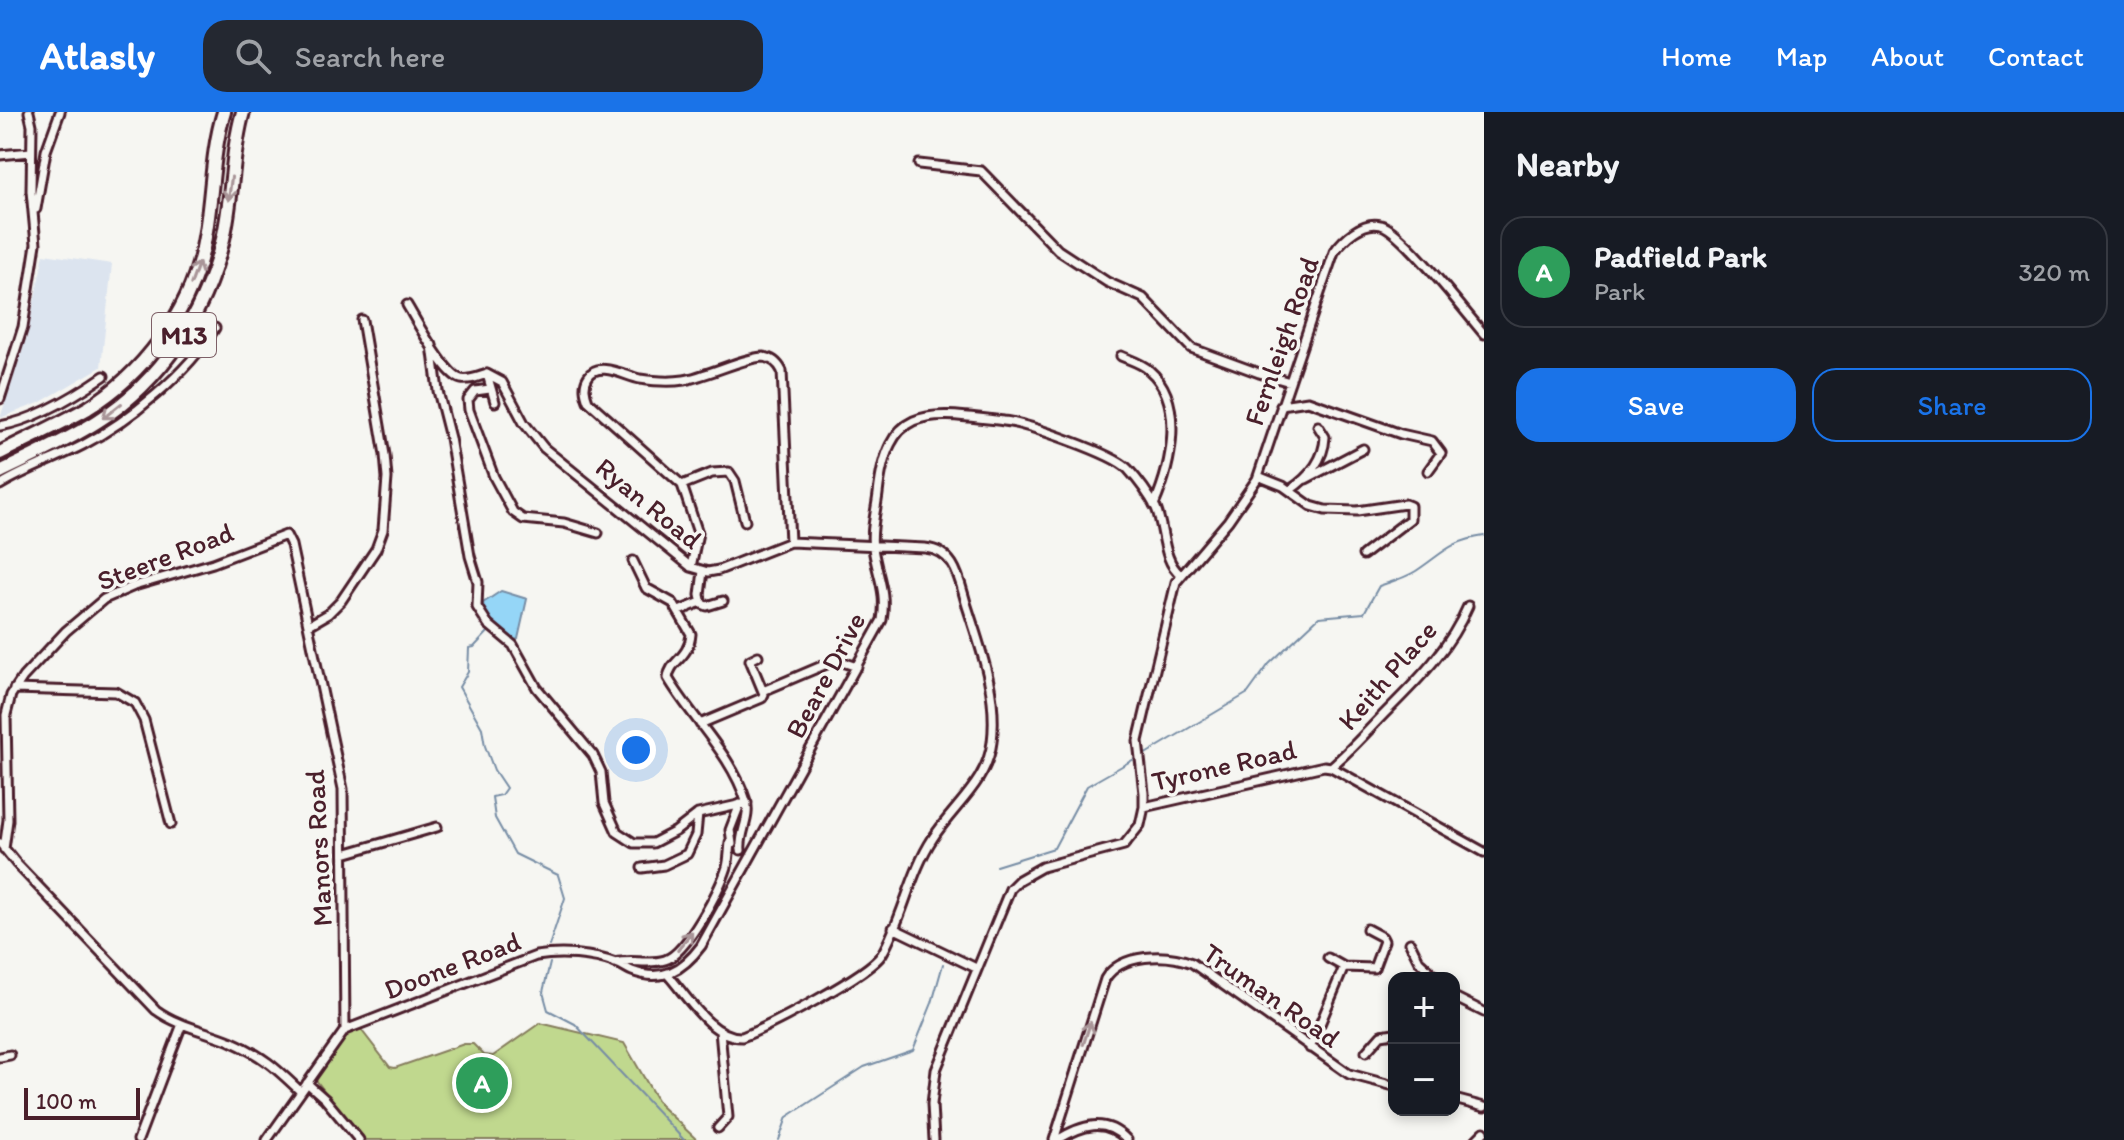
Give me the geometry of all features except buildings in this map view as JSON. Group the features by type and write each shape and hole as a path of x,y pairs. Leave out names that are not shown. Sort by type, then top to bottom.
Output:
{"highway":[{"name":"M13","path":"0,453 99,400 137,368 167,329 184,299 201,256 224,112"},
{"name":"M13","path":"0,472 79,433 110,413 144,385 187,331 209,285 224,235 243,112"}],"street":[{"path":"0,399 28,302 36,244 29,112"},
{"path":"35,215 46,151 60,112"},
{"path":"0,155 31,152"},
{"path":"919,164 981,171 1058,250 1107,282 1143,298 1191,348 1290,382"},
{"name":"Fernleigh Road","path":"1181,575 1235,511 1258,476 1334,252 1348,236 1374,224 1396,235 1484,334"},
{"path":"407,305 455,376 464,379 487,374 495,402"},
{"path":"309,625 328,614 341,601 376,549 383,530 387,478 362,320"},
{"path":"0,485 85,444 126,420 191,359 215,328"},
{"path":"432,345 470,556 478,582 477,607 481,617 513,645 537,688 593,755 601,772 604,803 611,822 622,837 634,843 653,843 667,837 698,814 743,801"},
{"path":"1121,356 1143,366 1165,390 1171,430 1166,473 1154,505"},
{"path":"691,567 698,533 682,485 588,401 584,389 588,376 594,371 609,370 643,380 680,381 759,358 774,361 782,371 790,542"},
{"name":"Ryan Road","path":"487,374 502,382 524,423 544,448 691,567 703,571 730,567 790,542 872,547"},
{"path":"0,426 43,410 104,376"},
{"path":"490,389 473,393 468,400 469,410 507,505 523,519 564,523 598,533"},
{"path":"1281,405 1308,401 1412,438 1432,441 1441,453 1428,471"},
{"path":"668,975 720,1031 734,1037 750,1034 843,985 879,958 930,842 983,773 992,739 993,710 984,658 951,560 932,549 872,547 884,455 901,431 913,421 937,414 1023,423 1127,467 1154,505 1173,568 1181,575 1176,582 1138,741 1144,807 1140,825 1124,845 1042,867 1019,880 1003,901 936,1070 933,1085 934,1140"},
{"path":"1304,480 1321,457 1324,447 1325,437 1318,426"},
{"path":"1290,490 1363,449"},
{"path":"682,485 712,473 729,472 735,481 745,521"},
{"path":"1258,476 1290,490 1311,506 1325,510 1357,511 1400,504 1410,506 1410,519 1403,527 1363,555"},
{"name":"Manors Road","path":"286,535 291,545 342,781 345,1030"},
{"name":"Steere Road","path":"14,689 66,631 104,599 286,535"},
{"name":"Beare Drive","path":"668,975 687,963 701,946 878,629 884,607 882,580 872,547"},
{"path":"633,561 646,588 670,600 691,634 683,657 669,671 668,678 731,768 747,822 740,843 741,850"},
{"path":"701,602 703,571"},
{"path":"701,602 707,606 723,601"},
{"path":"679,611 701,602"},
{"name":"Keith Place","path":"1331,767 1355,747 1436,660 1468,606"},
{"path":"700,724 760,700 763,691 750,662 758,656"},
{"path":"763,691 836,660 857,667"},
{"path":"171,824 152,749 140,709 135,703 121,694 14,689 6,715 8,820 2,846 145,1000 165,1017 265,1059 300,1091"},
{"name":"Tyrone Road","path":"1144,807 1316,766 1331,767 1484,852"},
{"path":"615,963 626,960 660,961 674,955 691,935 726,870 730,830 743,801"},
{"path":"642,868 664,865 687,854 696,835 698,814"},
{"path":"344,854 437,827"},
{"path":"730,842 752,855"},
{"path":"893,928 976,968"},
{"path":"1328,958 1344,967 1369,969 1376,966 1384,941 1367,929"},
{"path":"1410,943 1419,961 1431,972"},
{"name":"Doone Road","path":"345,1030 536,956 562,953 615,963 641,974 668,975"},
{"name":"Truman Road","path":"1055,1140 1105,979 1114,968 1126,961 1172,957 1192,963 1349,1074 1388,1084"},
{"path":"1310,1048 1344,967"},
{"path":"1460,1000 1484,1012"},
{"path":"138,1140 182,1024"},
{"path":"267,1140 345,1030"},
{"path":"718,1128 728,1117 720,1031"},
{"name":"Truman Road","path":"1366,1052 1381,1035 1388,1034"},
{"path":"0,1057 10,1055"},
{"path":"307,1083 325,1099 359,1140"},
{"path":"1460,1101 1484,1107"},
{"path":"1055,1140 1078,1128 1100,1124 1111,1127 1127,1140"},
{"path":"1476,1140 1484,1132"}],"shaded area":[{"path":"44,254 112,264 101,367 39,403 0,418 27,336"}],"green space":[{"path":"540,1023 624,1043 660,1105 697,1140 362,1140 316,1080 349,1032 359,1027 390,1067 395,1068 464,1044 473,1044 484,1055 493,1056"}],"water":[{"path":"501,591 527,599 518,639 512,641 484,609 483,603"}],"waterway":[{"path":"1142,756 1248,693 1269,664 1319,617 1364,613 1379,586 1412,573 1454,545 1484,536"},
{"path":"489,631 474,647 469,648 468,672 459,687 482,728 494,770 506,788 501,795 492,797 495,818 515,854 558,875 565,898 549,946"},
{"path":"996,866 1054,848 1087,786 1136,758"},
{"path":"550,963 543,992 548,1010 575,1024 684,1140"},
{"path":"779,1140 787,1117 864,1067 913,1050 932,1003 943,964"}],"place":[{"name":"Padfield Park","path":"482,1083"}]}
